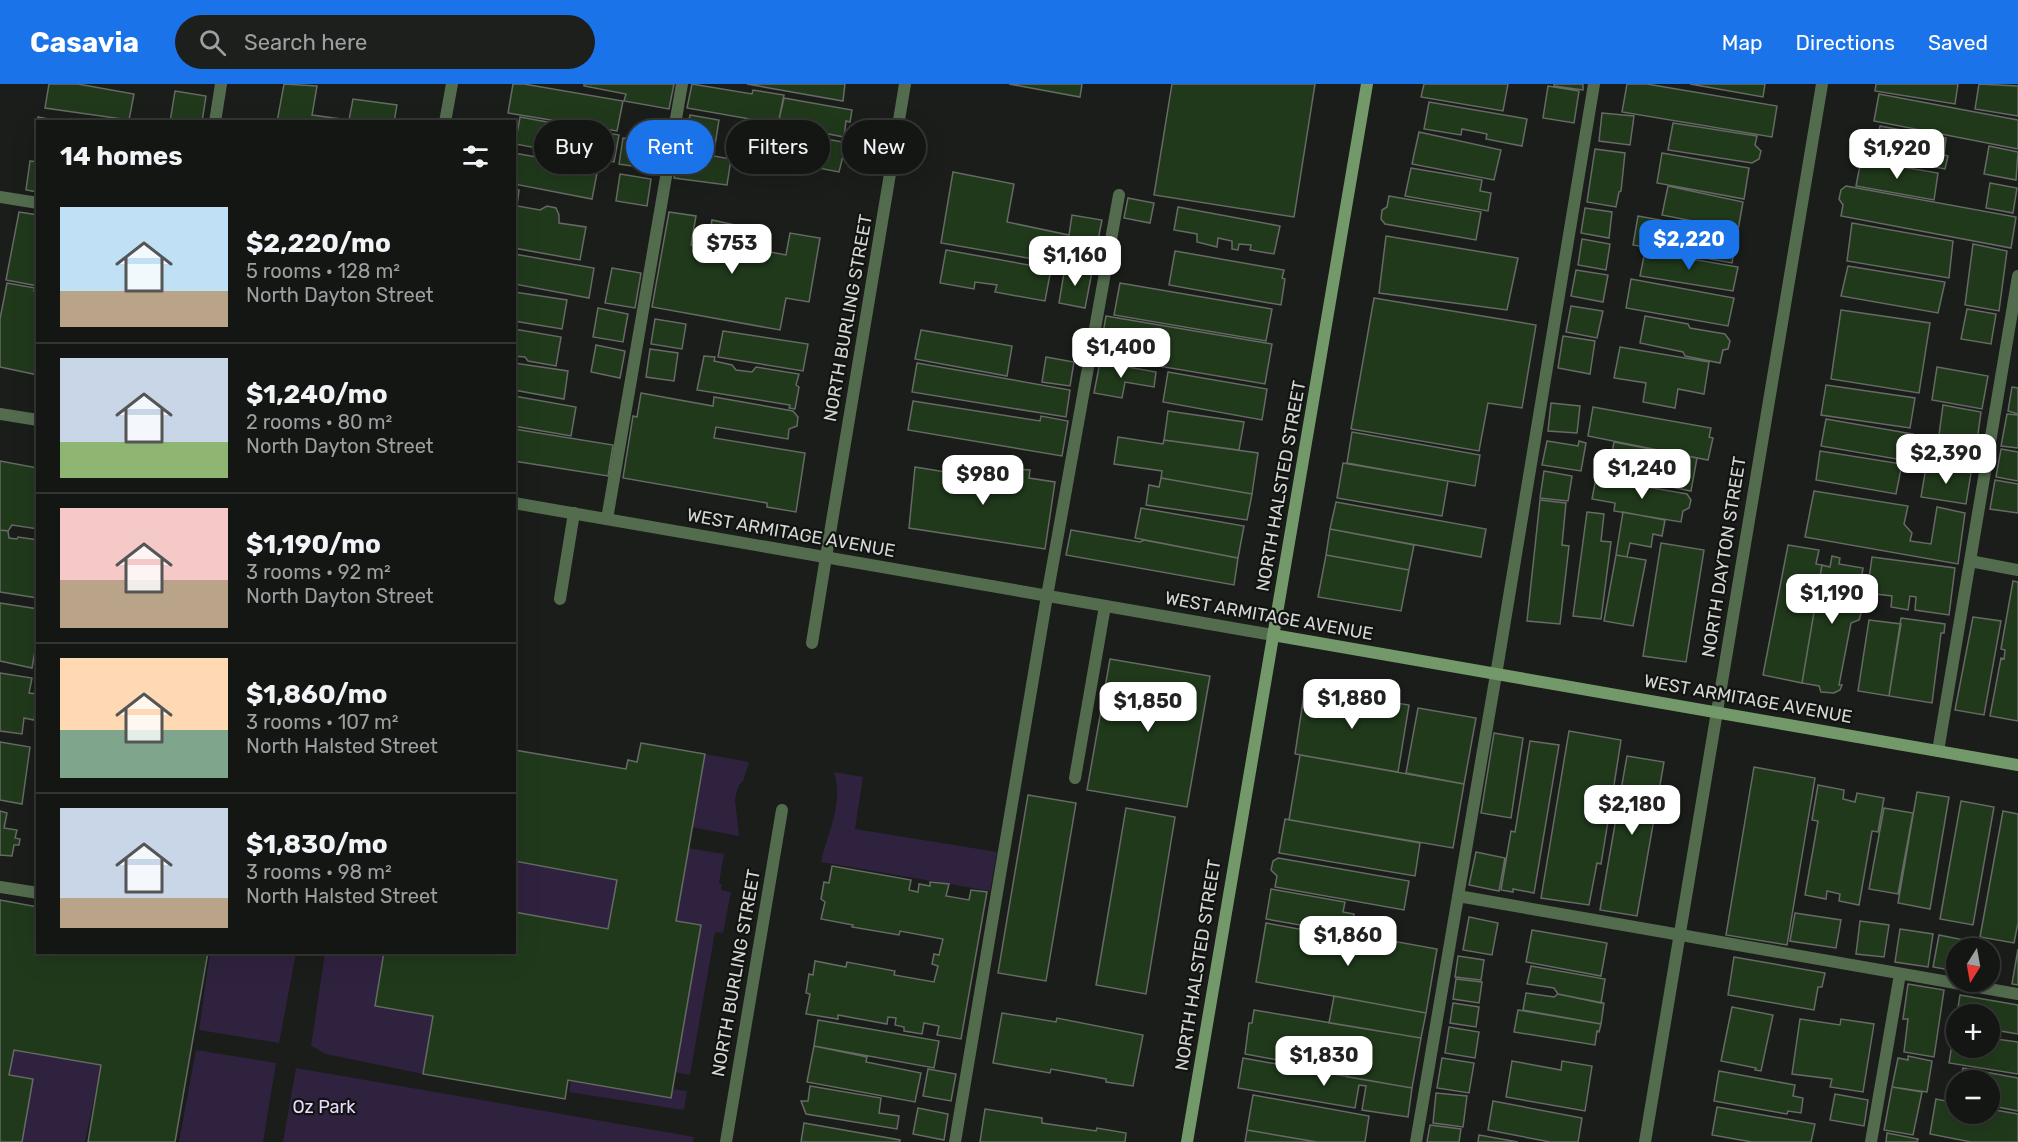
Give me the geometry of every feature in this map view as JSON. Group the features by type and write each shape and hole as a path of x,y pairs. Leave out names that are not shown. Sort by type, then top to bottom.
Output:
{"main road":[{"name":"NORTH HALSTED STREET","path":"1187,1142 1366,84"},
{"name":"WEST ARMITAGE AVENUE","path":"1273,635 2018,765"}],"street":[{"path":"215,120 221,84"},
{"path":"446,120 452,84"},
{"path":"607,519 682,84"},
{"name":"NORTH BURLING STREET","path":"812,643 905,84"},
{"path":"1416,1142 1594,84"},
{"name":"NORTH DAYTON STREET","path":"1645,1142 1822,84"},
{"path":"955,1142 1047,596 1119,195"},
{"path":"0,197 36,203"},
{"path":"1938,751 2018,276"},
{"path":"0,414 36,420"},
{"name":"WEST ARMITAGE AVENUE","path":"516,503 1273,635"},
{"path":"560,599 574,513"},
{"path":"1970,561 2018,570"},
{"path":"1075,778 1105,606"},
{"name":"NORTH BURLING STREET","path":"726,1142 782,810"},
{"path":"0,887 36,893"},
{"path":"1458,896 2018,994"},
{"path":"1871,1142 1900,974"}],"green space":[{"path":"705,754 749,762 743,781 738,786 735,800 739,836 691,827"},
{"path":"834,772 863,777 855,829 997,852 990,891 821,862 836,806 837,784"},
{"path":"688,848 724,854 719,883 722,884 721,890 731,892 723,933 715,932 690,1075 675,1072 701,925 676,921"},
{"path":"516,861 617,880 608,929 516,912"},
{"path":"210,954 296,954 279,1043 199,1030"},
{"path":"325,954 384,954 375,1006 433,1016 423,1074 326,1054 311,1046"},
{"path":"14,1050 101,1065 85,1142 22,1142 32,1080 9,1075"},
{"path":"196,1050 276,1063 263,1142 179,1142"},
{"name":"Oz Park","path":"296,1068 694,1137 693,1142 283,1142"},
{"path":"571,1081 670,1098 672,1089 687,1091 684,1110 569,1092"}],"building":[{"path":"49,84 78,84 134,94 129,120 45,108"},
{"path":"284,84 317,86 312,115 349,120 277,120"},
{"path":"513,84 623,101 617,131 614,131 614,120 550,120 508,113"},
{"path":"584,84 674,84 669,109 624,101 626,94 584,86"},
{"path":"692,84 752,94 753,90 784,95 779,120 755,120 687,108"},
{"path":"747,84 845,84 843,101"},
{"path":"1009,84 1082,84 1080,97"},
{"path":"1172,84 1315,84 1294,217 1154,195"},
{"path":"1424,84 1508,84 1503,111 1421,97"},
{"path":"1554,84 1583,84 1583,90 1554,86"},
{"path":"1627,84 1647,84 1777,106 1772,137 1622,112"},
{"path":"1690,84 1765,84 1763,97"},
{"path":"1876,84 1958,84 1955,104 1875,91"},
{"path":"1979,84 2018,86 2018,116 1975,109"},
{"path":"1548,86 1579,91 1574,123 1543,118"},
{"path":"175,91 206,96 202,120 170,120"},
{"path":"1879,94 2018,120 2018,149 1874,121"},
{"path":"784,98 852,110 850,120 842,120 842,137 830,134 830,120 779,120"},
{"path":"353,99 397,105 394,120 349,120"},
{"path":"1429,102 1527,119 1522,146 1486,139 1487,134 1462,129 1461,135 1424,129"},
{"path":"1602,113 1634,116 1630,145 1599,141"},
{"path":"690,115 719,120 715,145 714,120 689,120"},
{"path":"38,117 54,120 38,120"},
{"path":"520,117 536,120 534,120 534,147 516,144"},
{"path":"1673,123 1757,136 1755,145 1761,151 1759,159 1752,163 1668,150"},
{"path":"1880,126 1946,138 1944,155 1948,156 1945,169 1875,156"},
{"path":"1419,132 1501,150 1494,180 1412,164"},
{"path":"614,134 619,135 614,162"},
{"path":"623,138 626,138 626,165 619,164"},
{"path":"830,140 842,142 839,172 830,170"},
{"path":"1989,146 2018,152 2016,180 1984,174"},
{"path":"1595,149 1625,153 1621,191 1616,207 1587,202"},
{"path":"516,153 534,157 534,174 597,174 592,199 516,184"},
{"path":"1662,153 1749,168 1744,199 1657,183"},
{"path":"714,156 726,158 726,174 729,174 727,185 674,178 675,174 714,174"},
{"path":"1861,160 1938,173 1934,200 1856,186"},
{"path":"30,161 36,162 36,192 26,190"},
{"path":"1411,168 1482,180 1480,191 1491,193 1488,211 1405,196"},
{"path":"953,172 1014,184 1007,222 1069,235 1072,215 1102,220 1092,269 941,243"},
{"path":"620,174 651,179 647,206 616,201"},
{"path":"1990,183 2017,188 2013,213 1986,208"},
{"path":"1668,186 1743,202 1738,230 1662,215"},
{"path":"1846,186 2016,217 2011,248 1841,216 1843,205 1839,199 1841,190"},
{"path":"516,189 519,190 517,206 540,210 547,206 556,208 559,223 586,227 580,260 516,248"},
{"path":"1389,196 1481,212 1476,240 1385,224 1381,219 1382,210 1387,207"},
{"path":"1128,198 1154,203 1150,223 1124,218"},
{"path":"1178,207 1280,226 1274,254 1250,250 1251,245 1239,244 1238,250 1232,249 1232,241 1218,238 1217,247 1197,242 1197,234 1174,230"},
{"path":"1585,208 1612,212 1609,238 1581,233"},
{"path":"19,212 36,215 36,286 6,280"},
{"path":"669,212 696,216 691,245 707,248 712,220 740,226 737,246 786,255 790,233 820,238 809,302 786,298 780,330 652,307"},
{"path":"1638,216 1737,234 1732,263 1633,245"},
{"path":"1852,223 1953,241 1949,278 1847,261"},
{"path":"1386,236 1518,258 1507,310 1379,293"},
{"path":"1582,239 1610,244 1606,270 1578,265"},
{"path":"1973,244 2007,251 1999,311 1965,305"},
{"path":"946,250 1051,269 1045,301 995,292 997,285 975,282 974,289 940,283"},
{"path":"1175,251 1284,270 1281,305 1169,285"},
{"path":"1645,251 1738,267 1733,291 1640,276"},
{"path":"516,254 594,268 589,298 516,284"},
{"path":"1848,266 1945,282 1938,313 1841,296"},
{"path":"1065,267 1092,272 1085,308 1059,303"},
{"path":"612,268 641,273 635,308 605,303"},
{"path":"1576,270 1608,275 1603,302 1571,296"},
{"path":"1631,279 1734,298 1728,326 1626,308"},
{"path":"7,283 35,288 36,375 0,367 0,319"},
{"path":"1120,283 1272,309 1266,341 1114,315"},
{"path":"516,292 567,300 562,329 516,321"},
{"path":"1374,298 1536,325 1522,408 1488,403 1479,451 1351,429"},
{"path":"1571,306 1603,311 1597,338 1566,332"},
{"path":"598,308 628,314 623,342 593,337"},
{"path":"1967,309 1996,314 1991,344 1961,339"},
{"path":"1841,310 1930,323 1919,393 1831,379"},
{"path":"1106,316 1272,344 1265,384 1099,356"},
{"path":"1645,316 1688,324 1690,328 1725,334 1730,341 1728,349 1723,350 1720,363 1640,343"},
{"path":"655,319 686,324 682,349 651,344"},
{"path":"516,329 561,337 556,366 528,361 525,357 516,356"},
{"path":"921,330 1012,346 1007,376 915,359"},
{"path":"723,331 808,344 803,371 718,357"},
{"path":"1563,336 1595,341 1590,374 1558,368"},
{"path":"596,345 625,351 620,378 591,372"},
{"path":"1620,347 1709,362 1704,394 1678,389 1675,408 1643,402 1646,383 1614,378"},
{"path":"650,349 678,353 674,381 646,377"},
{"path":"704,356 715,357 714,361 732,365 736,370 752,372 756,367 799,374 795,409 789,408 790,405 697,390"},
{"path":"1046,357 1074,362 1070,386 1042,382"},
{"path":"1100,362 1156,372 1154,387 1125,382 1122,398 1094,393"},
{"path":"516,363 568,371 564,399 516,390"},
{"path":"917,363 1070,390 1066,417 912,392"},
{"path":"1937,367 1988,376 1982,409 1932,400"},
{"path":"1168,372 1267,389 1262,420 1163,402"},
{"path":"1826,385 1915,398 1910,428 1821,415"},
{"path":"2012,387 2018,388 2018,414 2008,411"},
{"path":"641,393 713,406 714,397 793,411 798,417 797,426 789,429 788,439 716,427 714,438 805,453 796,512 767,507 767,503 623,478 633,416 637,417"},
{"path":"516,396 576,407 571,436 516,426"},
{"path":"913,401 1040,421 1041,416 1068,421 1062,456 908,430"},
{"path":"1551,403 1580,406 1577,433 1548,431"},
{"path":"1943,405 1981,412 1977,441 1939,435"},
{"path":"1593,407 1711,428 1709,437 1713,438 1708,460 1588,436"},
{"path":"1168,411 1244,422 1239,450 1164,440"},
{"path":"2007,414 2018,415 2018,448 2001,446"},
{"path":"1826,419 1913,434 1908,461 1821,446"},
{"path":"516,429 613,445 608,476 516,461"},
{"path":"1352,432 1480,455 1475,486 1347,463"},
{"path":"1118,437 1163,444 1164,440 1258,453 1252,494 1161,478 1162,471 1114,464"},
{"path":"1940,439 1974,443 1971,468 1937,464"},
{"path":"1547,441 1578,446 1579,441 1586,443 1581,471 1542,465"},
{"path":"1614,442 1697,458 1691,491 1608,474"},
{"path":"2001,449 2018,452 2018,481 1996,477"},
{"path":"1820,451 1902,464 1896,494 1816,480"},
{"path":"0,461 36,468 36,529 12,525 8,531 0,530"},
{"path":"1343,463 1448,481 1442,516 1337,498"},
{"path":"915,467 988,479 989,469 1018,473 1018,469 1030,470 1029,478 1055,482 1045,549 909,528"},
{"path":"1926,467 1971,473 1966,504 1921,497"},
{"path":"1544,471 1572,476 1568,501 1540,498"},
{"path":"1161,478 1252,494 1247,520 1146,505 1149,485 1159,487"},
{"path":"1596,478 1687,494 1691,500 1689,508 1683,511 1681,522 1614,511 1615,503 1592,499"},
{"path":"1995,480 2018,484 2018,513 1990,509"},
{"path":"1814,491 1908,506 1904,524 1912,533 1910,541 1931,544 1937,507 1965,513 1958,564 1805,537"},
{"path":"1540,500 1566,503 1562,545 1569,546 1560,624 1527,621"},
{"path":"1336,502 1486,529 1481,557 1330,529"},
{"path":"1141,508 1244,526 1238,558 1135,538"},
{"path":"1587,512 1604,514 1601,541 1611,542 1601,619 1573,616"},
{"path":"1623,512 1665,520 1662,536 1653,534 1651,547 1630,543 1627,557 1616,555"},
{"path":"1330,529 1414,545 1409,570 1326,555"},
{"path":"0,530 8,531 9,538 36,540 36,598 0,592"},
{"path":"1071,530 1140,542 1144,540 1238,558 1234,585 1066,555"},
{"path":"1661,543 1704,550 1686,662 1643,656"},
{"path":"1788,545 1819,550 1816,564 1822,565 1802,683 1763,675"},
{"path":"1326,555 1409,570 1401,611 1318,597"},
{"path":"1616,555 1646,560 1633,626 1604,621"},
{"path":"1832,556 1840,558 1839,564 1863,568 1857,605 1862,610 1859,620 1851,623 1839,685 1842,685 1840,690 1834,693 1821,692 1819,686 1802,683 1822,565 1830,567"},
{"path":"1872,557 1955,568 1949,615 1915,610 1916,597 1910,596 1908,610 1891,607 1892,596 1867,593"},
{"path":"2013,581 2018,582 2018,721 1990,716 2001,658 2004,659 2005,650 2001,649"},
{"path":"0,603 36,609 36,651 32,668 0,661"},
{"path":"1973,617 2001,621 1984,715 1955,710"},
{"path":"1901,618 1945,624 1944,633 1941,633 1932,703 1889,696"},
{"path":"1869,620 1901,624 1889,696 1858,691"},
{"path":"1110,659 1210,676 1187,807 1087,790"},
{"path":"0,673 32,678 29,693 36,694 34,720 24,718 22,734 0,731"},
{"path":"1305,688 1409,705 1398,772 1295,754"},
{"path":"1418,708 1476,718 1464,784 1406,773"},
{"path":"1569,731 1621,740 1612,798 1617,798 1616,810 1610,809 1601,864 1597,863 1589,905 1541,898"},
{"path":"1494,733 1523,738 1511,818 1481,813"},
{"path":"1530,741 1559,745 1534,893 1513,889 1513,892 1501,890 1511,831 1515,832"},
{"path":"0,742 30,747 22,804 0,800"},
{"path":"641,743 705,754 676,921 701,925 671,1098 568,1080 565,1099 423,1074 433,1016 375,1006 384,954 516,954 516,912 608,929 617,880 516,861 516,750 626,769 628,760 637,762"},
{"path":"1300,755 1464,784 1453,848 1289,820"},
{"path":"1627,756 1664,762 1637,916 1600,910"},
{"path":"1754,767 1815,778 1787,945 1726,935"},
{"path":"1818,785 1844,790 1843,799 1855,802 1857,793 1884,798 1878,832 1872,831 1859,905 1839,901 1840,894 1827,891 1826,899 1805,895 1818,821 1812,820"},
{"path":"1917,792 1949,797 1930,909 1898,903"},
{"path":"1028,795 1076,803 1046,981 998,973"},
{"path":"1961,801 1994,807 1973,925 1940,919"},
{"path":"1126,808 1175,817 1146,994 1096,985"},
{"path":"1884,808 1913,813 1898,894 1869,889"},
{"path":"0,811 7,813 4,828 17,830 15,838 20,839 19,845 14,845 12,856 0,855"},
{"path":"2003,811 2018,814 2018,923 2014,943 2000,941 2000,938 1980,937"},
{"path":"1285,819 1420,843 1415,876 1279,853"},
{"path":"1476,852 1505,858 1499,891 1469,885"},
{"path":"1278,858 1409,881 1404,910 1275,887 1277,876 1271,870 1273,861"},
{"path":"832,866 911,880 909,890 918,892 919,884 930,886 930,882 949,884 946,896 969,900 971,890 987,892 961,1039 937,1035 939,1026 924,1023 922,1034 904,1031 904,1027 895,1025 896,1018 888,1017 887,1024 838,1015 838,1019 806,1014 810,994 806,993 809,974 813,975 815,961 846,967 847,962 895,971 894,975 934,982 938,966 932,964 934,954 939,955 943,939 900,931 899,935 821,919 825,902 821,899 824,882 829,883"},
{"path":"1271,889 1345,902 1343,912 1354,914 1351,934 1266,919"},
{"path":"0,900 36,907 36,954 208,954 175,1142 88,1142 101,1065 14,1050 9,1075 33,1079 22,1142 0,1142"},
{"path":"1795,913 1841,920 1836,948 1790,941"},
{"path":"1469,917 1498,923 1492,955 1463,950"},
{"path":"1860,921 1889,925 1884,957 1856,954"},
{"path":"1266,923 1353,939 1354,934 1437,949 1426,1013 1256,982"},
{"path":"1900,929 1933,934 1928,967 1895,962"},
{"path":"1532,930 1607,943 1601,976 1526,962"},
{"path":"1939,935 1954,938 1946,938 1946,969 1933,967"},
{"path":"2018,949 2018,985 2012,984"},
{"path":"1458,956 1484,960 1481,980 1455,977"},
{"path":"1734,957 1825,973 1822,987 1818,987 1814,1010 1728,995"},
{"path":"1531,966 1605,979 1601,1003 1558,994 1554,988 1527,984"},
{"path":"1456,979 1482,982 1479,1003 1453,999"},
{"path":"1908,984 1944,990 1934,1057 1904,1052 1908,1019 1903,1019"},
{"path":"1526,993 1554,997 1558,994 1604,1003 1601,1024 1523,1010"},
{"path":"1960,995 2018,1005 2018,1034 2000,1031 2000,1004 1959,1004"},
{"path":"1334,996 1426,1013 1421,1038 1329,1023"},
{"path":"1453,1003 1479,1007 1476,1027 1450,1023"},
{"path":"1732,1007 1773,1015 1761,1071 1721,1061"},
{"path":"1254,1010 1421,1038 1412,1088 1347,1077 1348,1073 1245,1054 1249,1023 1252,1023"},
{"path":"1518,1010 1601,1024 1599,1032 1597,1031 1595,1045 1514,1032"},
{"path":"1002,1013 1056,1022 1057,1018 1143,1035 1133,1086 1051,1069 1050,1073 993,1063"},
{"path":"1800,1019 1840,1025 1841,1019 1874,1024 1863,1092 1830,1087 1832,1079 1792,1074"},
{"path":"818,1020 939,1041 934,1068 814,1046"},
{"path":"1449,1027 1479,1032 1475,1058 1445,1053"},
{"path":"2000,1040 2018,1042 2018,1074 1949,1063 1950,1058 2000,1058"},
{"path":"814,1046 867,1057 866,1062 921,1073 915,1102 807,1082"},
{"path":"1908,1056 1932,1061 1927,1092 1892,1087 1898,1058 1908,1060"},
{"path":"1243,1058 1412,1088 1408,1117 1362,1110 1366,1086 1359,1085 1355,1108 1238,1088"},
{"path":"1442,1058 1474,1063 1469,1093 1437,1088"},
{"path":"1512,1061 1561,1070 1562,1061 1592,1066 1585,1111 1506,1097"},
{"path":"928,1069 956,1074 951,1101 923,1096"},
{"path":"1719,1071 1795,1085 1793,1096 1803,1098 1801,1113 1788,1111 1787,1114 1714,1101"},
{"path":"2000,1075 2018,1078 2018,1111 2000,1107"},
{"path":"810,1086 881,1098 879,1113 899,1116 897,1129 806,1114 801,1101 808,1101"},
{"path":"1892,1087 1922,1092 1913,1135 1884,1130"},
{"path":"1436,1093 1467,1096 1463,1127 1433,1123"},
{"path":"1835,1094 1868,1100 1864,1126 1830,1120"},
{"path":"1253,1095 1369,1116 1365,1142 1317,1142 1247,1130"},
{"path":"1936,1099 1946,1101 1946,1124 2000,1124 2000,1111 2018,1114 2018,1142 1971,1142 1930,1134"},
{"path":"1493,1101 1582,1118 1578,1142 1550,1142 1488,1130"},
{"path":"1717,1107 1815,1124 1811,1142 1752,1142 1712,1135"},
{"path":"918,1108 948,1114 944,1140 913,1134"},
{"path":"985,1109 1042,1118 1042,1123 1126,1133 1125,1142 980,1142"},
{"path":"804,1123 900,1140 900,1142 801,1142"},
{"path":"1430,1125 1461,1129 1459,1142 1427,1142"},
{"path":"1247,1130 1317,1142 1245,1142"},
{"path":"1887,1133 1918,1139 1917,1142 1886,1142"},
{"path":"1479,1135 1518,1142 1478,1142"}]}
